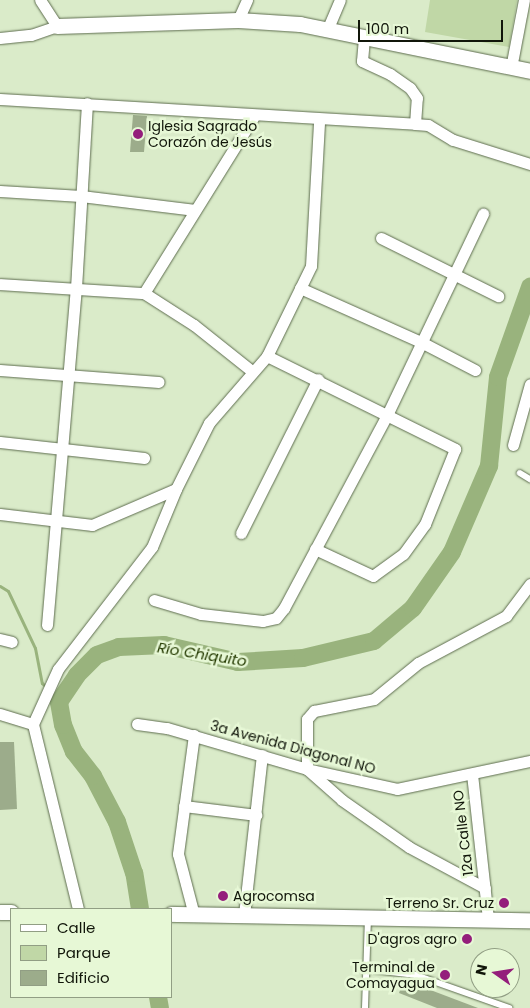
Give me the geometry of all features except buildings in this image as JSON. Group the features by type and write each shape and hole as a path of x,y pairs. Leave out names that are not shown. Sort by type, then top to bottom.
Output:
{"street":[{"path":"40,0 57,26"},
{"path":"238,20 247,0"},
{"path":"328,28 340,0"},
{"path":"512,68 524,0"},
{"path":"0,38 30,35 57,26 238,20 328,28 530,72"},
{"path":"364,36 362,61 390,74 410,88 417,98 415,124"},
{"path":"0,99 87,103 318,121 428,125 453,140 530,164"},
{"path":"47,625 67,374 76,288 87,103"},
{"path":"144,293 254,116"},
{"path":"78,908 33,724 58,669 152,547 176,489 210,423 267,356 311,266 318,121"},
{"path":"0,192 81,196 195,210"},
{"path":"154,600 201,614 263,621 276,618 284,608 388,414 484,214"},
{"path":"382,238 498,296"},
{"path":"0,284 144,293 194,325 253,372"},
{"path":"300,288 421,342 474,370"},
{"path":"267,356 318,379 455,449 425,524 403,554 373,576 315,549"},
{"path":"0,370 159,382"},
{"path":"241,533 318,379"},
{"path":"513,445 530,384"},
{"path":"0,442 144,458"},
{"path":"0,514 92,525 176,489"},
{"path":"485,888 408,847 342,800 307,769 309,714 374,699 418,663 506,616 530,584"},
{"path":"0,639 12,642"},
{"path":"0,714 33,724"},
{"name":"3a Avenida Diagonal NO","path":"137,724 194,735 307,769 397,789 530,761"},
{"path":"191,915 178,854 194,735"},
{"path":"244,914 262,755"},
{"name":"12a Calle NO","path":"472,774 488,919"},
{"path":"184,806 256,815"},
{"path":"172,914 530,920"}],"lane":[{"path":"520,473 530,479"},
{"path":"364,1008 368,917"},
{"path":"366,970 416,976 509,1008"}],"green space":[{"path":"430,0 517,0 509,47 425,32"}],"waterway":[{"name":"Río Chiquito","path":"140,908 134,873 117,822 93,776 74,752 63,725 59,702 77,675 97,655 119,647 164,645 238,662 303,658 374,641 413,608 452,552 489,466 498,377 530,287"},
{"path":"0,586 8,591 35,648 42,683 47,688"},
{"path":"51,693 59,702"},
{"name":"Río Chiquito","path":"158,998 160,1008"}],"place":[{"name":"Iglesia Sagrado Corazón de Jesús","path":"138,134"},
{"name":"Agrocomsa","path":"223,896"},
{"name":"Terreno Sr. Cruz","path":"504,903"},
{"name":"D'agros agro","path":"467,939"},
{"name":"Terminal de Comayagua","path":"445,975"}]}
